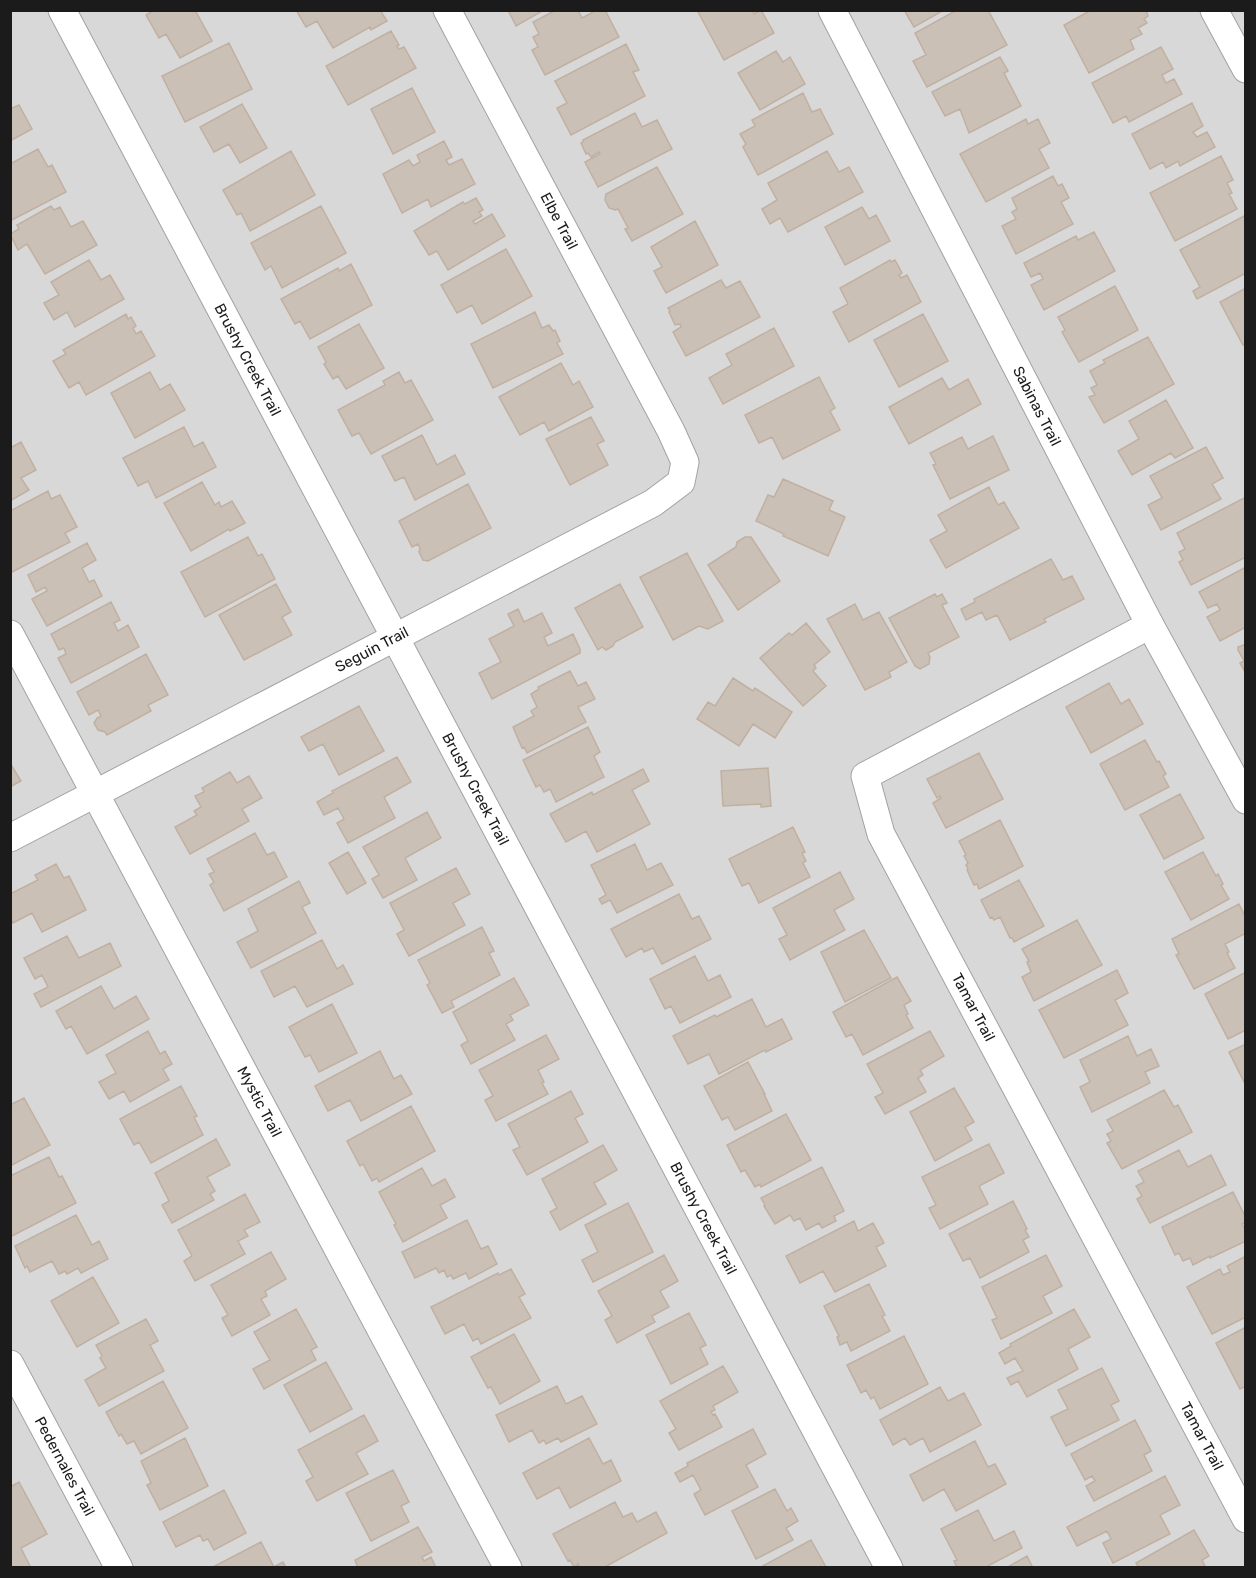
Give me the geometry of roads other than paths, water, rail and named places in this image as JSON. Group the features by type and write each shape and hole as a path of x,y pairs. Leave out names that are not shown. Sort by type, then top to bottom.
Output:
{"street":[{"name":"Brushy Creek Trail","path":"62,10 889,1568"},
{"name":"Elbe Trail","path":"447,10 671,431"},
{"name":"Sabinas Trail","path":"832,10 1150,625 1245,800"},
{"path":"1214,10 1245,69"},
{"name":"Seguin Trail","path":"10,838 653,503 681,482 685,462 671,431"},
{"name":"Tamar Trail","path":"1150,625 865,776 881,834 1245,1519"},
{"name":"Mystic Trail","path":"10,634 508,1568"},
{"name":"Pedernales Trail","path":"10,1364 119,1568"}]}
